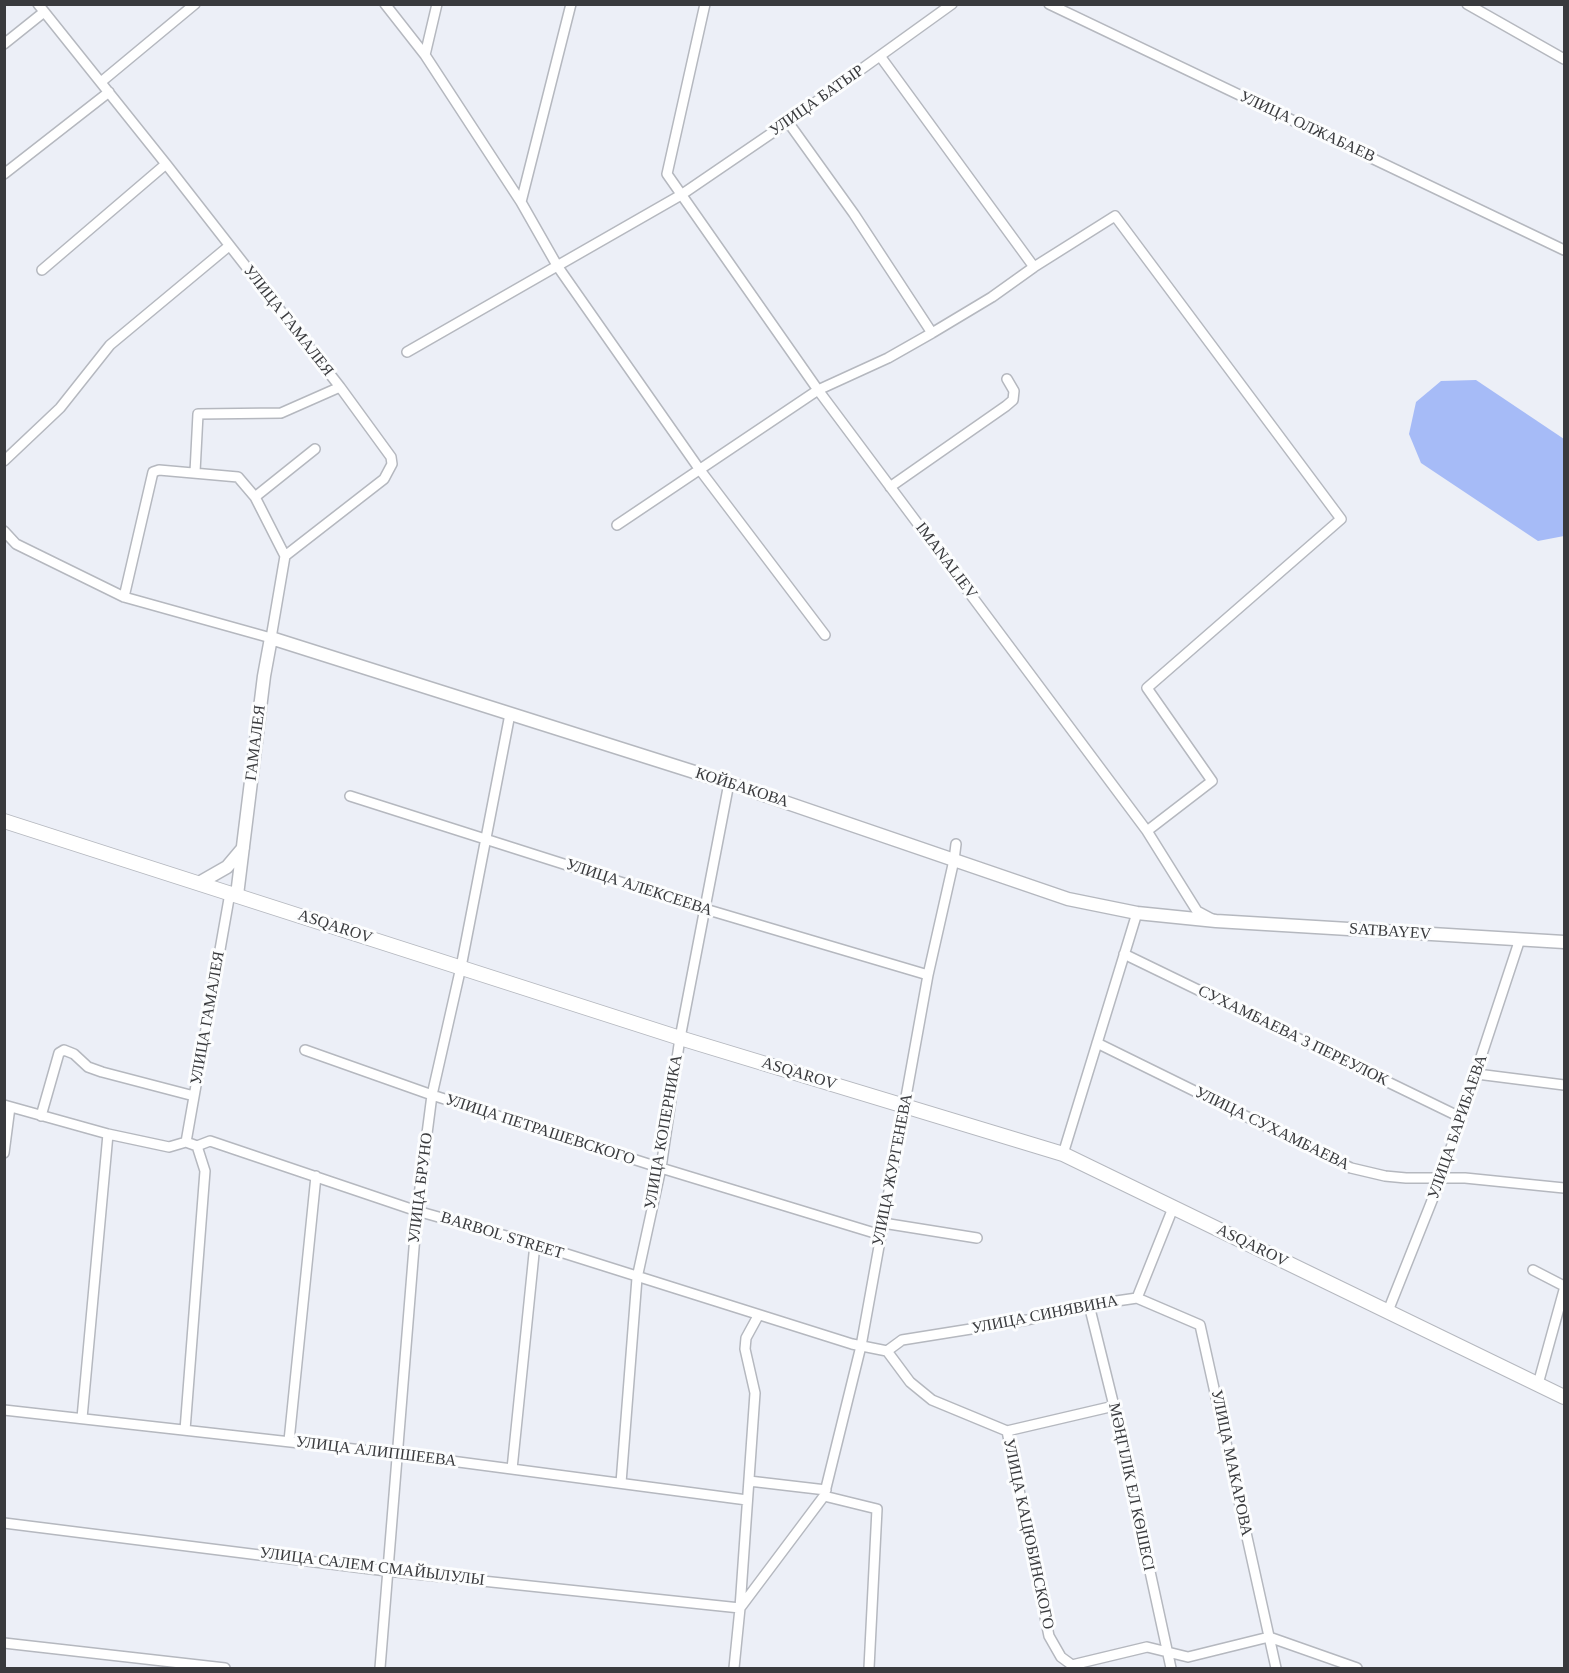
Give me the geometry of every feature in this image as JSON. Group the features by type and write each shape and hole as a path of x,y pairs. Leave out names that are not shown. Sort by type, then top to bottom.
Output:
{"main road":[{"name":"ASQAROV","path":"5,823 234,894 680,1038 1063,1154 1564,1397"}],"street":[{"path":"101,82 195,4"},
{"path":"385,4 424,55 521,202 558,267 700,470 825,635"},
{"path":"424,55 437,4"},
{"path":"521,202 571,4"},
{"name":"IMANALIEV","path":"705,4 667,174 818,390 1147,831 1197,911 1216,921"},
{"name":"УЛИЦА БАТЫР","path":"407,352 681,195 788,122 952,4"},
{"name":"УЛИЦА ОЛЖАБАЕВ","path":"1050,4 1564,250"},
{"path":"1467,4 1564,59"},
{"path":"4,44 41,8"},
{"name":"УЛИЦА ГАМАЛЕЯ","path":"41,8 166,164 391,457 390,469 384,479 285,556"},
{"path":"880,56 1034,267"},
{"path":"4,174 109,92"},
{"path":"788,122 854,214 932,333"},
{"path":"42,270 166,164"},
{"path":"617,525 818,390 888,358 932,333 992,297 1034,267 1115,216 1341,519 1147,688 1212,781 1147,831"},
{"path":"4,461 60,408 110,345 229,246"},
{"path":"890,487 1006,406 1012,400 1014,391 1007,379"},
{"path":"195,472 198,414 282,412 339,387"},
{"path":"255,497 315,448"},
{"path":"4,531 16,543 124,597 271,638 285,556 255,497 242,480 236,476 195,472 159,470 153,472 124,597"},
{"name":"КОЙБАКОВА","path":"271,638 729,783 1068,899 1137,913 1216,921"},
{"name":"ГАМАЛЕЯ","path":"234,894 242,870 271,638"},
{"name":"УЛИЦА БРУНО","path":"380,1668 417,1210 432,1095 461,968 510,714"},
{"name":"УЛИЦА КОПЕРНИКА","path":"621,1483 636,1278 661,1168 680,1038 729,783"},
{"name":"УЛИЦА АЛЕКСЕЕВА","path":"350,796 705,909 928,975"},
{"name":"УЛИЦА ЖУРГЕНЕВА","path":"825,1493 861,1346 906,1107 928,975 956,844"},
{"path":"199,883 227,867 243,848"},
{"name":"УЛИЦА ГАМАЛЕЯ","path":"186,1142 234,894"},
{"path":"1063,1154 1137,913"},
{"name":"SATBAYEV","path":"1216,921 1564,942"},
{"name":"УЛИЦА БАРИБАЕВА","path":"1388,1311 1441,1178 1520,939"},
{"name":"СУХАМБАЕВА 3 ПЕРЕУЛОК","path":"1124,954 1462,1118"},
{"name":"УЛИЦА СУХАМБАЕВА","path":"1097,1043 1344,1165 1385,1176 1564,1188"},
{"path":"41,1116 59,1053 64,1050 74,1054 88,1066 102,1072 194,1096"},
{"name":"УЛИЦА ПЕТРАШЕВСКОГО","path":"305,1050 432,1095 881,1236"},
{"path":"1477,1074 1564,1085"},
{"path":"4,1153 7,1106"},
{"name":"BARBOL STREET","path":"7,1106 108,1134 169,1147 186,1142 197,1146 210,1141 417,1210 535,1244 636,1278 861,1346"},
{"path":"82,1418 108,1134"},
{"path":"185,1430 205,1171 197,1146"},
{"path":"289,1442 315,1176"},
{"name":"УЛИЦА СИНЯВИНА","path":"887,1351 902,1340 1027,1320 1089,1305 1137,1298 1173,1208"},
{"path":"883,1223 977,1238"},
{"path":"512,1469 535,1244"},
{"path":"1533,1270 1564,1288 1538,1384"},
{"name":"УЛИЦА МАКАРОВА","path":"1137,1298 1200,1325 1276,1668"},
{"name":"МӘҢГІЛІК ЕЛ КӨШЕСІ","path":"1089,1305 1114,1406 1171,1668"},
{"path":"734,1668 755,1393 746,1338 758,1316"},
{"path":"861,1346 887,1351"},
{"name":"УЛИЦА КАЦЮБИНСКОГО","path":"887,1351 910,1382 932,1400 1007,1431 1114,1406"},
{"name":"УЛИЦА АЛИПШЕЕВА","path":"4,1410 398,1454 747,1500"},
{"name":"УЛИЦА КАЦЮБИНСКОГО","path":"1007,1431 1049,1636 1061,1657 1072,1665 1147,1647 1167,1651"},
{"path":"749,1481 825,1493 877,1509 870,1668"},
{"path":"740,1608 825,1493"},
{"name":"УЛИЦА САЛЕМ СМАЙЫЛУЛЫ","path":"4,1523 387,1571 740,1608"},
{"path":"1167,1651 1188,1657 1269,1637 1357,1668"},
{"path":"4,1643 225,1668"}],"shaded area":[{"path":"1476,380 1564,439 1564,536 1538,541 1421,463 1409,434 1416,402 1441,381"}]}
